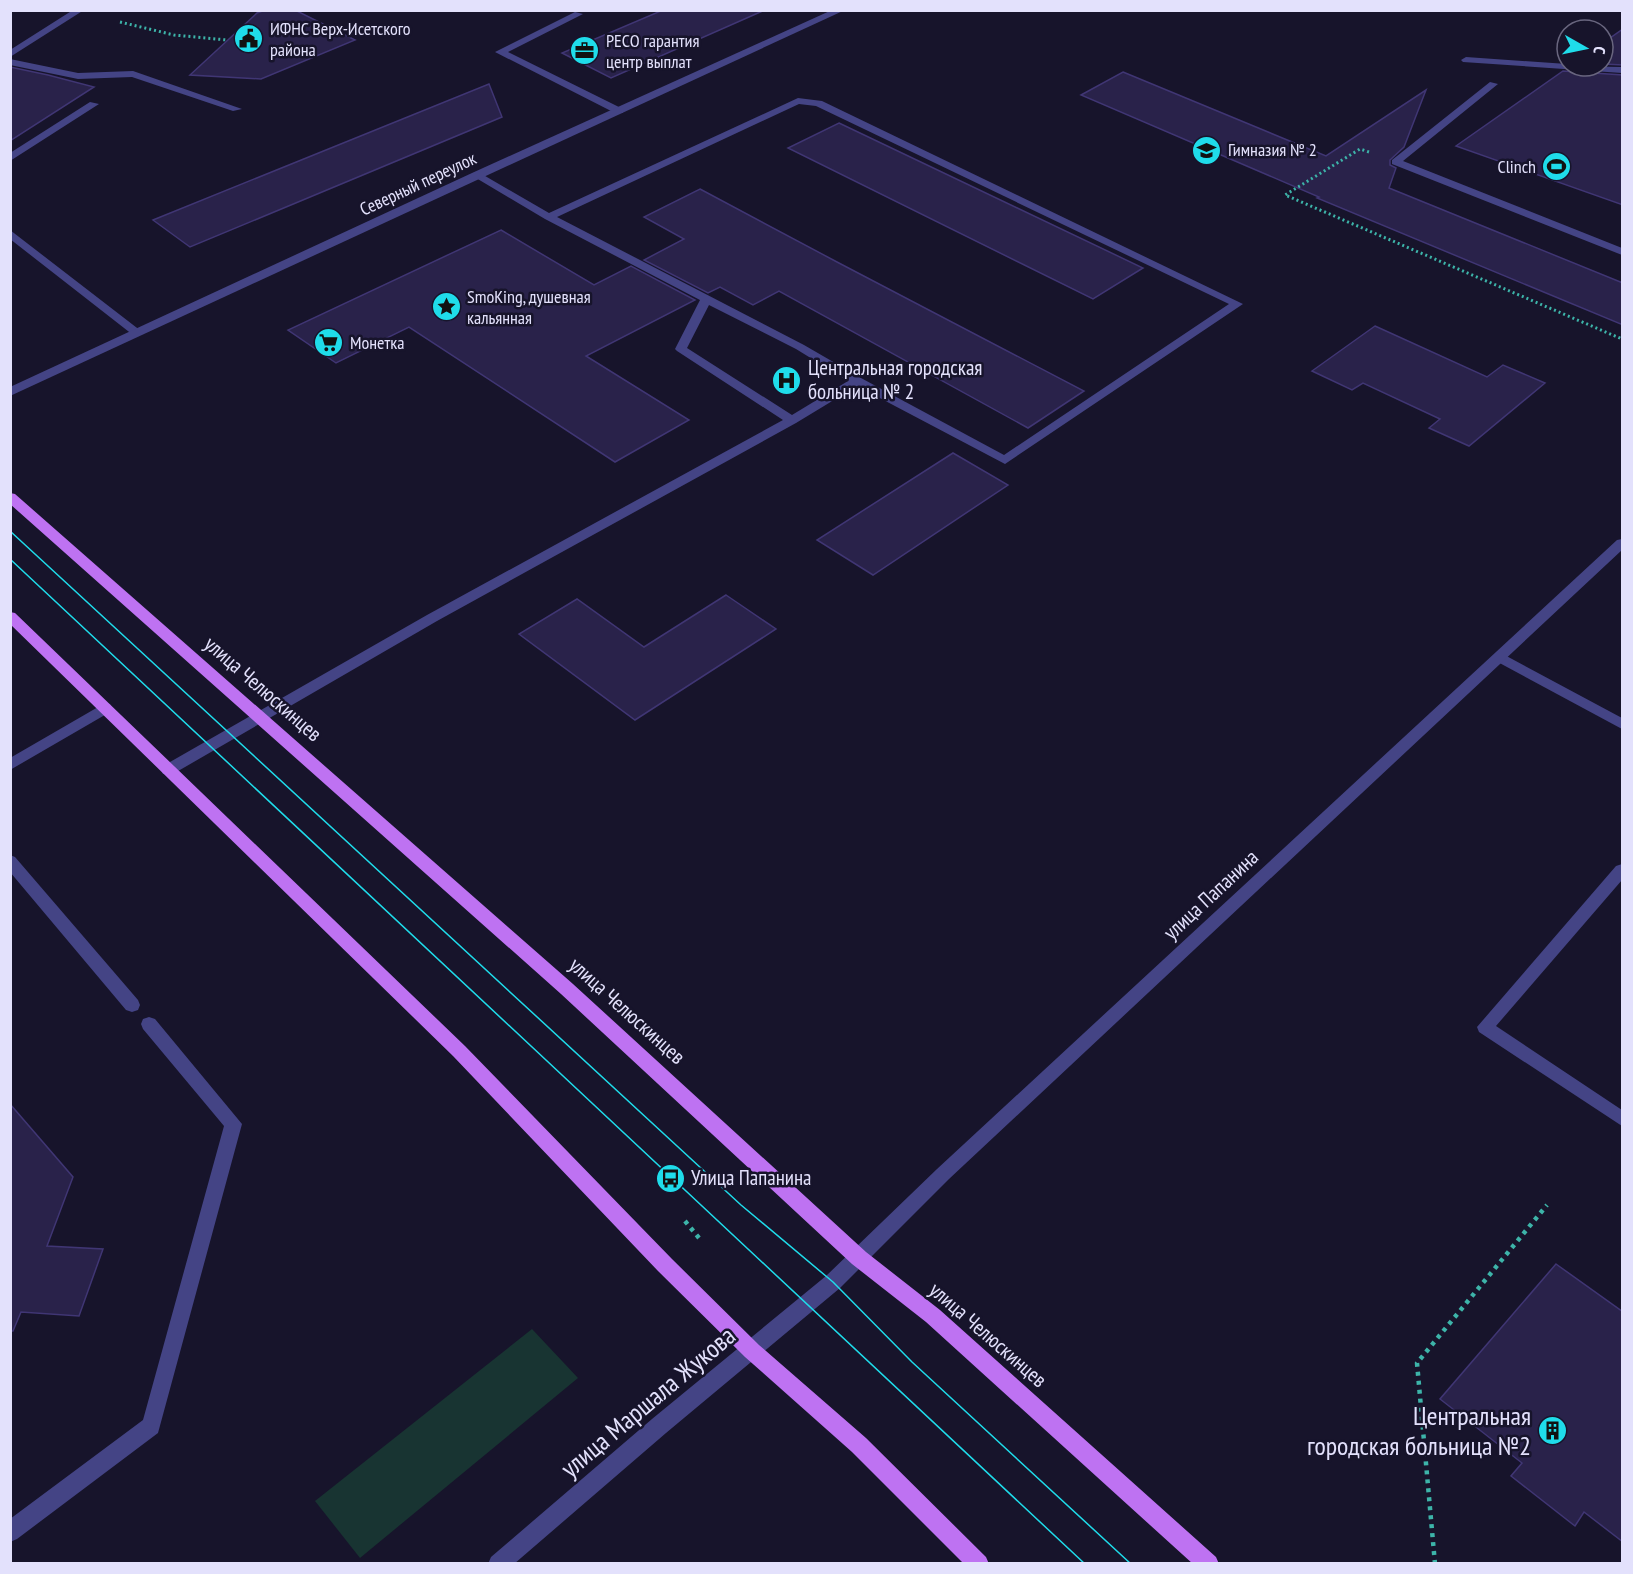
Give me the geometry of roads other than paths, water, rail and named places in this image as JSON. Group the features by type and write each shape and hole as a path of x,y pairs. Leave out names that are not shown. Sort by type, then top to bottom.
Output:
{"main road":[{"name":"улица Челюскинцев","path":"10,497 567,989 859,1258 933,1316 1209,1563"},
{"path":"10,616 459,1051 665,1265 752,1351 859,1445 979,1563"}],"street":[{"path":"10,54 80,10"},
{"name":"Северный переулок","path":"10,392 476,175 842,10"},
{"path":"578,14 500,52 619,111"},
{"path":"1466,60 1623,70"},
{"path":"10,62 78,76 133,74 237,109"},
{"path":"1493,84 1396,162 1623,252"},
{"path":"476,175 549,217 800,346 857,381 1005,460 1237,304 818,103 798,101 549,217"},
{"path":"10,158 94,104"},
{"path":"10,233 137,333"},
{"path":"706,299 681,349 792,420"},
{"path":"168,770 462,601 792,420 857,381"},
{"name":"улица Папанина","path":"833,1282 943,1174 1623,543"},
{"path":"1499,657 1623,724"},
{"path":"10,765 105,708"},
{"path":"10,861 132,1005"},
{"path":"1623,870 1485,1027 1623,1119"},
{"path":"10,1532 151,1426 233,1124 149,1024"},
{"name":"улица Маршала Жукова","path":"498,1563 833,1282"}],"tram line":[{"path":"10,531 741,1205 833,1282 912,1362 1131,1564"},
{"path":"10,559 1085,1564"}],"place":[{"name":"ИФНС Верх-Исетского района","path":"249,39"},
{"name":"РЕСО гарантия центр выплат","path":"585,51"},
{"name":"Гимназия № 2","path":"1207,150"},
{"name":"Clinch","path":"1557,167"},
{"name":"SmoKing, душевная кальянная","path":"446,307"},
{"name":"Монетка","path":"329,343"},
{"name":"Центральная городская больница № 2","path":"787,380"},
{"name":"Улица Папанина","path":"670,1178"},
{"name":"Центральная городская больница №2","path":"1552,1431"}]}
